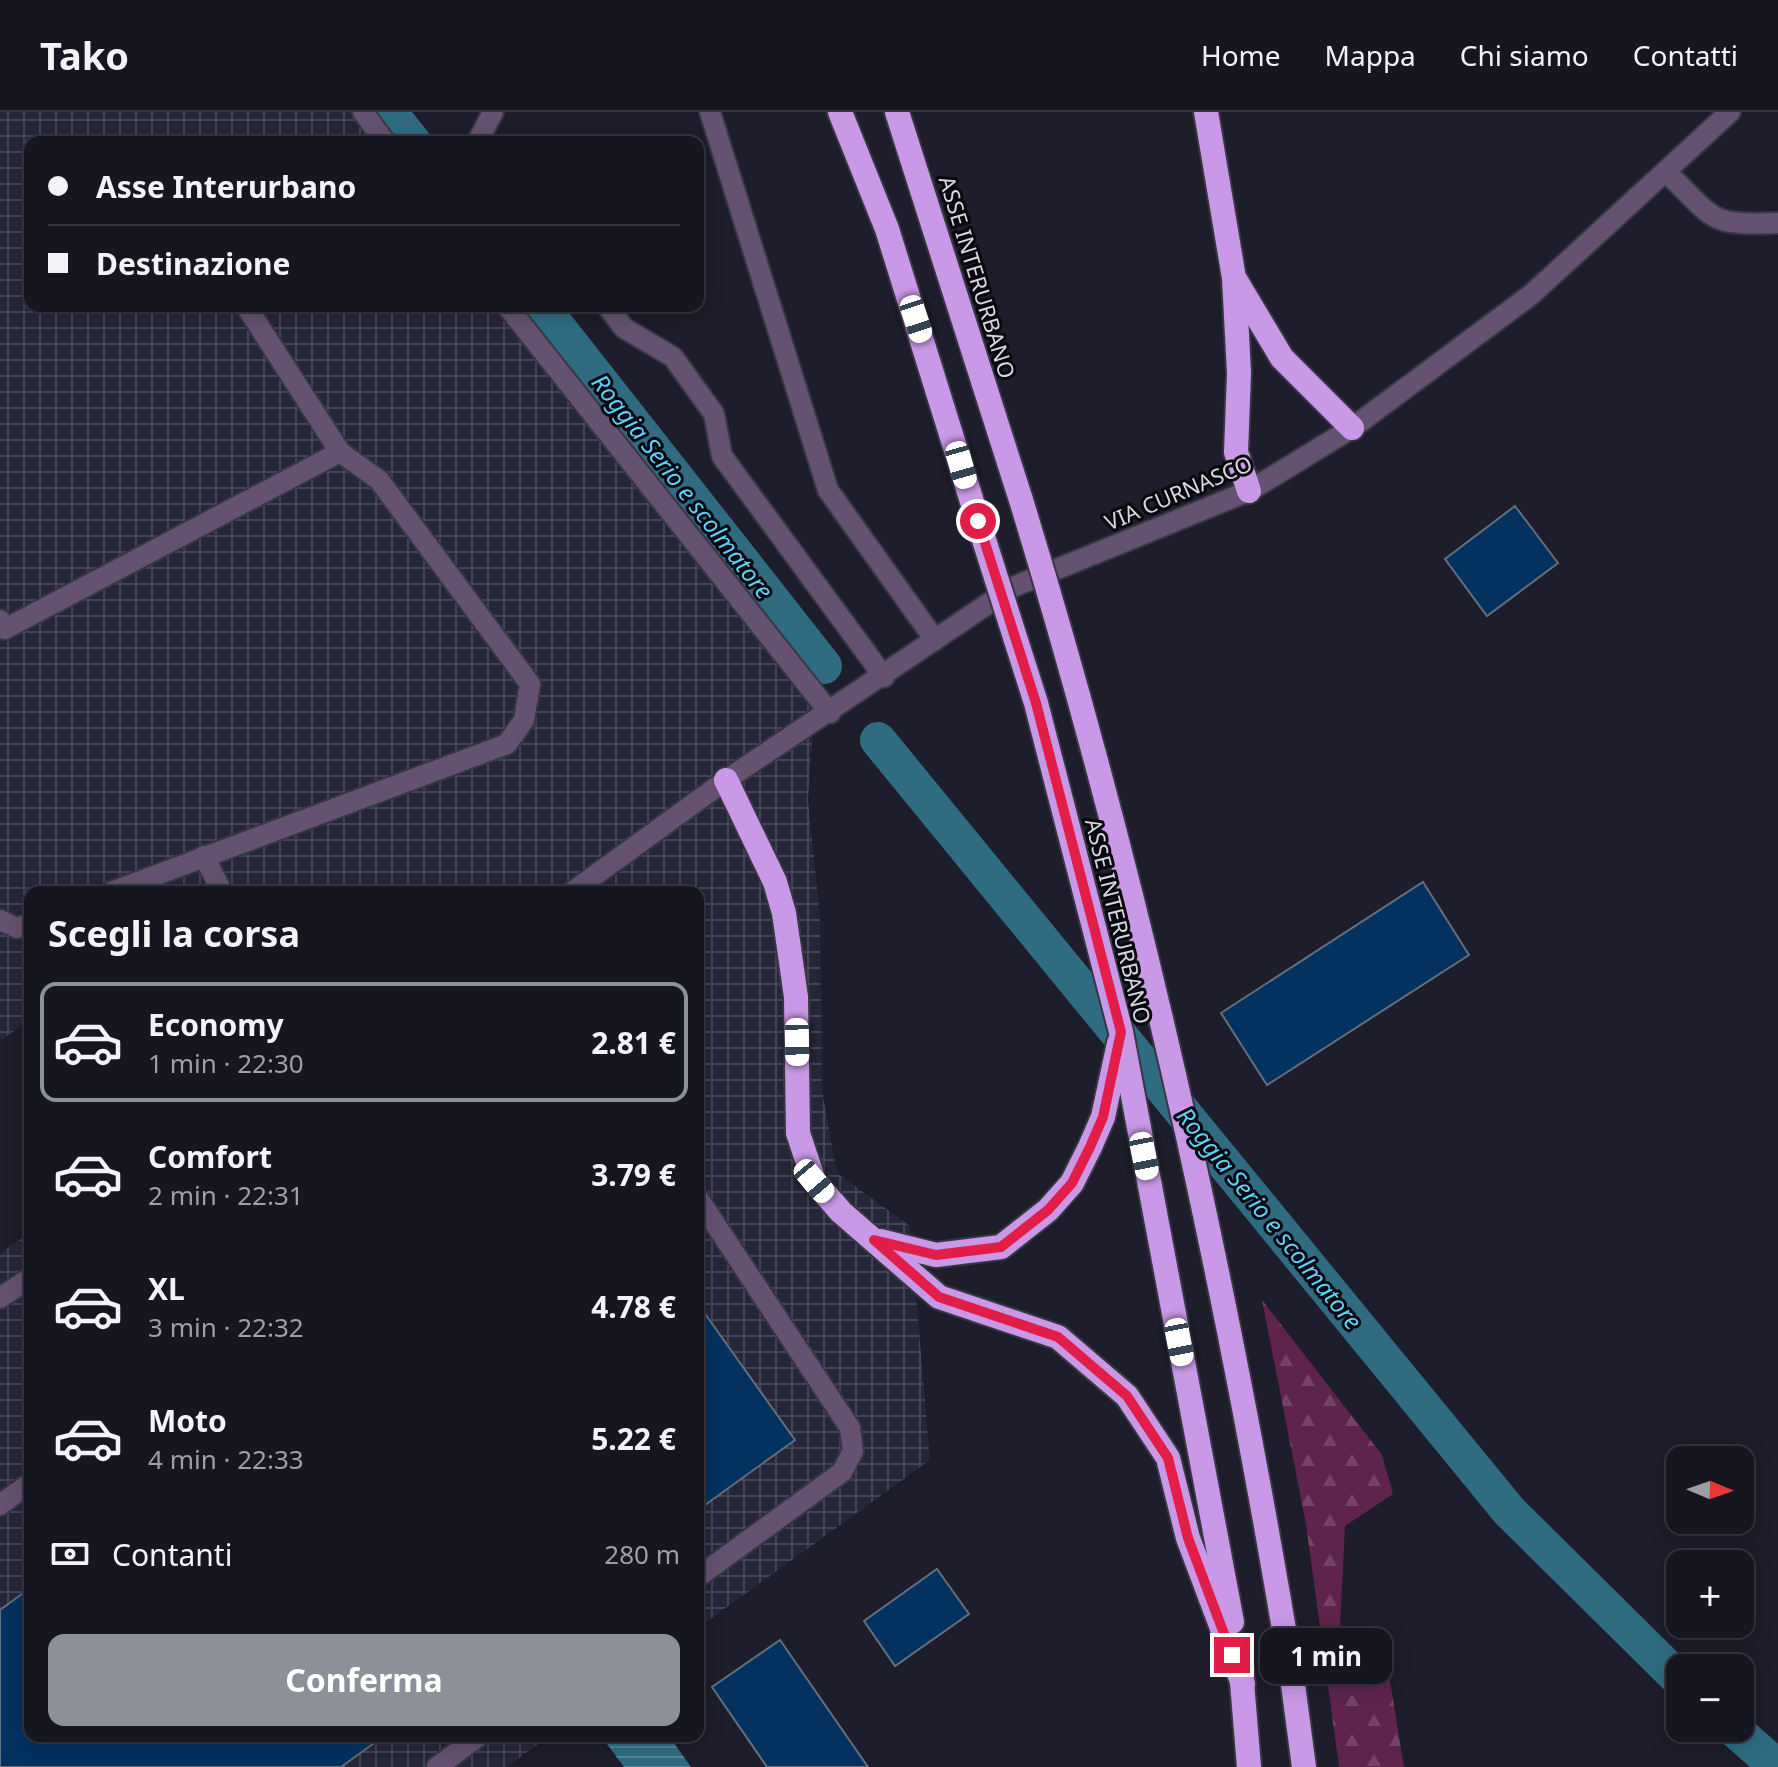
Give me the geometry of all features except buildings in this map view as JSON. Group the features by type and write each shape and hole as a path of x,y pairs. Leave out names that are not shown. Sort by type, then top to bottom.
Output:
{"highway":[{"name":"ASSE INTERURBANO","path":"840,112 887,229 1036,703 1121,1032 1243,1684 1249,1767"},
{"path":"1206,112 1234,278 1239,373 1236,452 1249,491"},
{"name":"ASSE INTERURBANO","path":"902,119 1083,700 1133,892 1222,1283 1292,1677 1304,1767"},
{"path":"1234,278 1282,358 1352,428"},
{"path":"726,780 770,870 784,913 796,997 796,1111 804,1158 814,1181 841,1212 939,1297 1058,1337 1127,1396 1168,1458 1188,1538 1243,1684"},
{"path":"874,1240 936,1255 1001,1247 1048,1210 1072,1183 1103,1117 1121,1032"}],"street":[{"path":"363,112 381,136"},
{"path":"481,136 493,112"},
{"path":"710,112 828,490 935,640"},
{"name":"VIA CURNASCO","path":"580,886 726,780 884,677 1013,587 1249,491 1352,428 1532,294 1730,112"},
{"path":"1666,172 1706,215 1735,225 1778,223"},
{"path":"126,886 507,744 524,720 530,684 379,480 340,452 250,312"},
{"path":"512,312 830,713"},
{"path":"612,312 624,328 673,357 714,414 722,456 884,677"},
{"path":"2,627 340,452"},
{"path":"204,856 219,886"},
{"path":"0,920 17,928 24,925"},
{"path":"704,1207 850,1428 853,1451 842,1472 704,1573"},
{"path":"0,1298 24,1282"},
{"path":"0,1505 24,1487"},
{"path":"437,1767 471,1742"}],"shaded area":[{"path":"0,112 374,112 392,136 24,136 24,312 526,312 816,683 808,800 820,916 822,1091 837,1173 910,1226 930,1460 704,1624 704,886 24,886 24,1024 0,1041"},
{"path":"24,1237 24,1742 541,1742 507,1767 0,1767 0,1253"},
{"path":"605,1742 673,1742 691,1767 624,1767"}],"green space":[{"path":"1262,1300 1382,1455 1393,1494 1345,1526 1340,1627 1370,1628 1389,1675 1404,1767 1339,1767 1306,1524"}],"waterway":[{"name":"Roggia Serio e scolmatore","path":"389,112 408,136"},
{"name":"Roggia Serio e scolmatore","path":"546,312 824,666"},
{"name":"Roggia Serio e scolmatore","path":"878,740 1509,1511 1666,1666"},
{"name":"Roggia Serio e scolmatore","path":"1749,1742 1777,1767"}],"route":[{"path":"978,521 1036,703 1121,1032 1103,1117 1072,1183 1048,1210 1001,1247 936,1255 874,1240 939,1297 1058,1337 1127,1396 1168,1458 1188,1538 1232,1655"}]}
